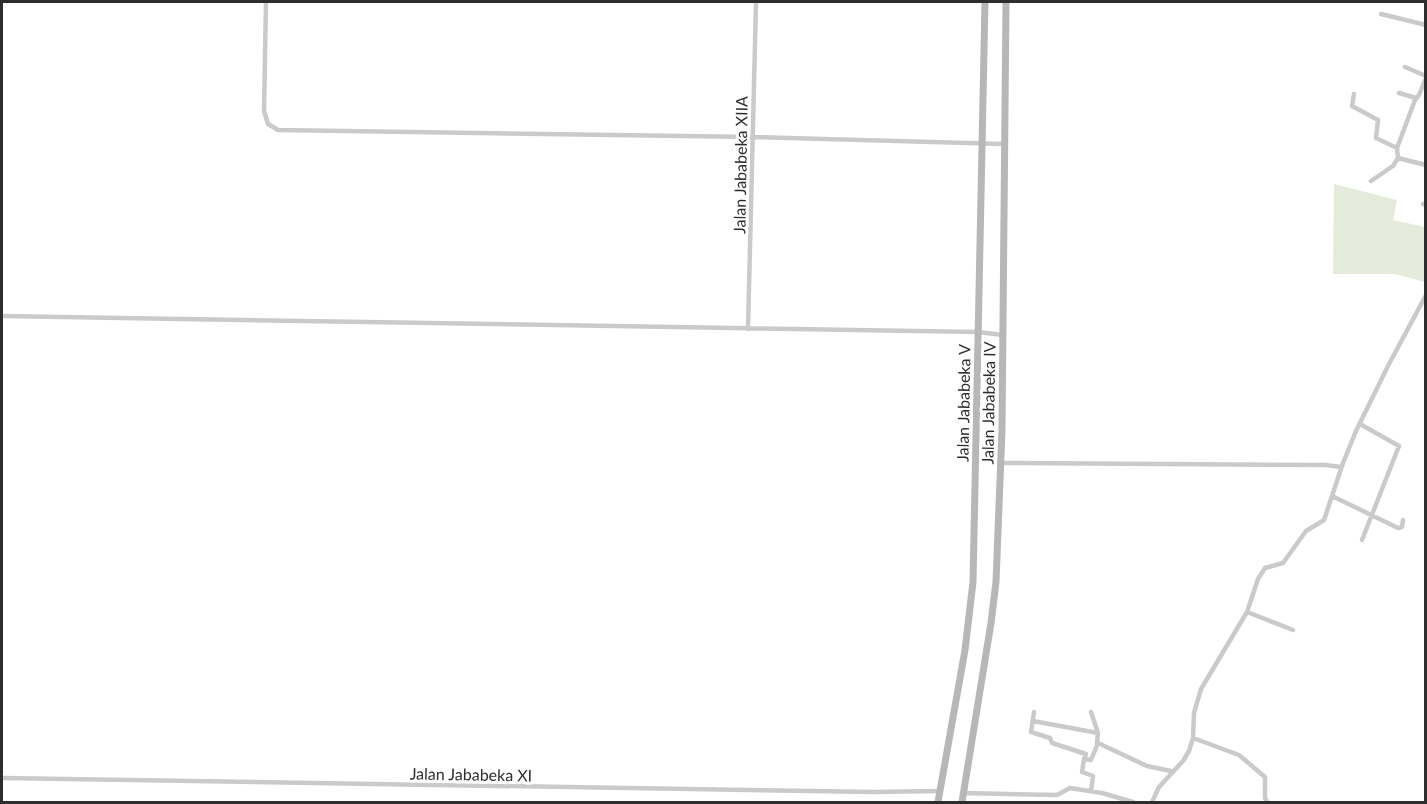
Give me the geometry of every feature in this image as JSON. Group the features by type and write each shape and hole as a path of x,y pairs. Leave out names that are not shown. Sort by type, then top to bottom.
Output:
{"street":[{"path":"266,2 264,111 268,124 278,130 753,137 1004,144"},
{"name":"Jalan Jababeka XIIA","path":"748,328 756,2"},
{"name":"Jalan Jababeka V","path":"938,802 965,650 973,582 985,2"},
{"name":"Jalan Jababeka IV","path":"962,802 994,604 1001,463 1006,2"},
{"path":"1381,14 1425,26"},
{"path":"1371,181 1387,172 1398,158 1397,148 1425,77 1405,67"},
{"path":"1399,93 1416,98"},
{"path":"1354,94 1352,106 1378,120 1376,138 1397,148"},
{"path":"1398,158 1425,165"},
{"path":"1152,802 1159,787 1186,756 1193,738 1193,718 1201,689 1247,612 1263,570 1268,566 1283,563 1306,531 1322,522 1341,467 1360,424 1425,295"},
{"path":"2,316 978,332 1003,335"},
{"path":"1360,424 1399,446 1362,540"},
{"path":"1001,463 1326,465 1341,467"},
{"path":"1332,496 1399,528 1403,520"},
{"path":"1247,612 1293,630"},
{"path":"1034,712 1031,732 1050,738 1052,743 1059,746 1085,754 1081,770 1094,776 1091,791"},
{"path":"1084,759 1092,760 1097,743 1098,733 1091,712"},
{"path":"1033,721 1054,726 1077,727 1098,733"},
{"path":"1193,738 1245,759 1264,777 1267,802"},
{"path":"1097,743 1106,745 1147,766 1172,771"},
{"name":"Jalan Jababeka XI","path":"2,778 862,792 940,791"},
{"path":"963,793 1057,795 1070,788 1133,802"}],"green space":[{"path":"1334,184 1397,200 1393,220 1425,227 1425,282 1395,274 1333,274"}]}
